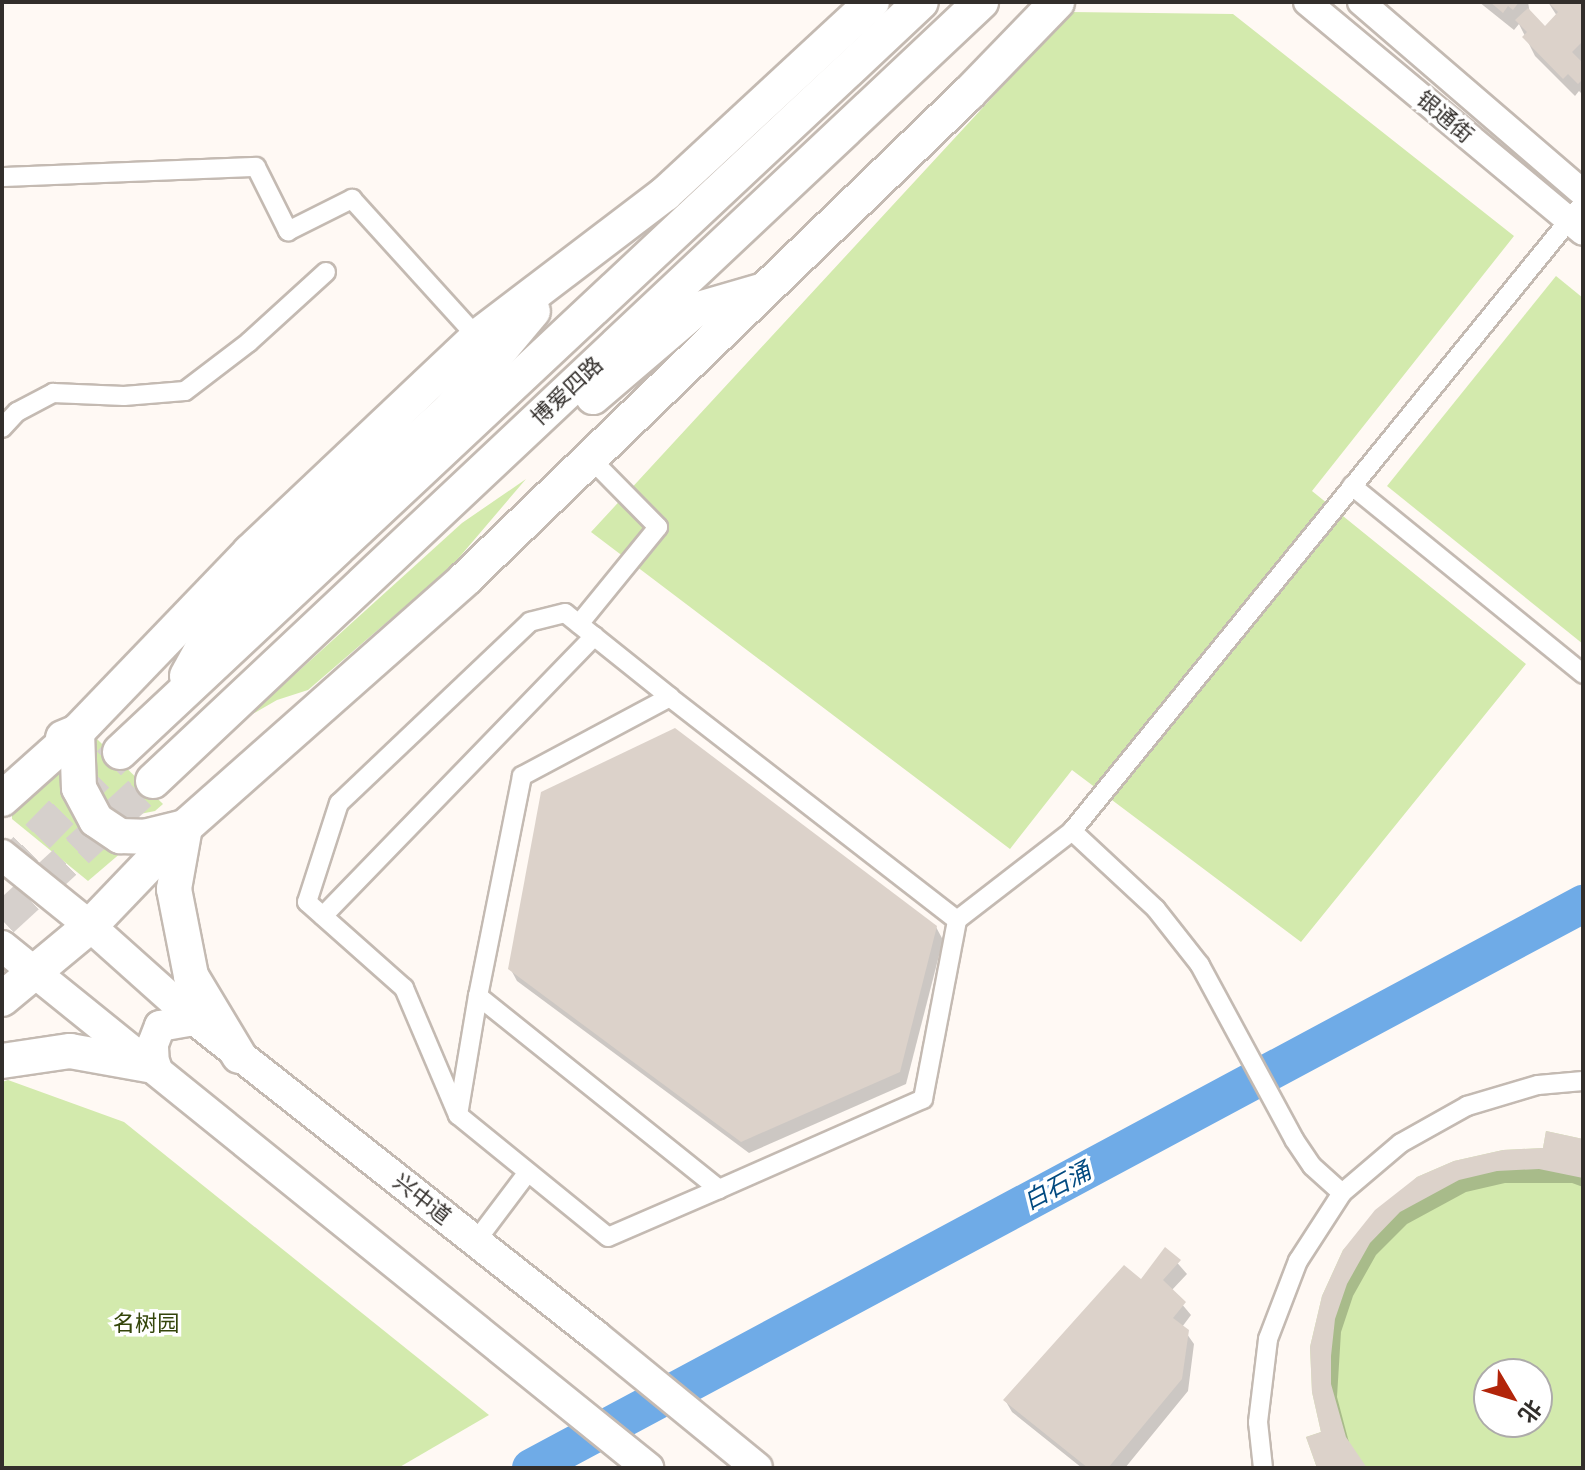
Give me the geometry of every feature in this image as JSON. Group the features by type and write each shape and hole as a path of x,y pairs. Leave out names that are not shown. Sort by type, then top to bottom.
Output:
{"highway":[{"path":"2,799 77,732 250,552 477,337 665,194 872,2"},
{"name":"博爱四路","path":"120,752 921,2"},
{"name":"博爱四路","path":"153,781 981,2"},
{"path":"2,999 90,926 185,827 465,579 968,94 1057,2"},
{"path":"182,694 190,666 209,636 252,590 450,410 520,324 555,290 639,225 665,194"},
{"path":"546,411 593,397 695,310 767,289"},
{"path":"2,768 77,732"},
{"path":"77,732 79,788 96,820 120,836 144,837 185,827"},
{"path":"185,827 174,889 191,976 239,1056"},
{"path":"2,1061 70,1051 154,1066"}],"main road":[{"name":"兴中道","path":"2,855 90,926 239,1056 616,1352 757,1468"},
{"path":"2,946 648,1468"},
{"path":"154,1066 153,1044 160,1026 195,1020"}],"street":[{"name":"银通街","path":"1307,2 1578,218"},
{"name":"银通街","path":"1361,2 1583,193"},
{"path":"2,177 256,167 288,231 352,199 477,337"},
{"path":"957,920 565,613 530,622 339,803 307,902 404,988 458,1115 608,1237 923,1099 957,920 1072,831 1352,486 1578,218"},
{"path":"2,428 17,412 53,393 124,396 185,391 249,342 326,272"},
{"path":"579,624 658,527 589,457"},
{"path":"1352,486 1583,674"},
{"path":"323,916 594,636"},
{"path":"458,1115 478,996 522,776 670,697"},
{"path":"1072,831 1156,909 1200,965 1273,1105 1312,1166 1342,1193"},
{"path":"478,996 719,1189"},
{"path":"1263,1468 1258,1422 1268,1339 1298,1261 1342,1193 1401,1143 1467,1106 1538,1085 1583,1081"},
{"path":"476,1241 528,1172"}],"green space":[{"path":"1071,12 1233,14 1514,236 1312,491 1526,664 1301,942 1072,770 1010,849 591,532"},
{"path":"1556,276 1583,298 1583,644 1387,486"},
{"path":"526,479 451,567 308,690 277,700 249,716 462,523"},
{"path":"97,739 163,804 155,811 130,816 105,807 87,783 92,744"},
{"path":"58,766 136,840 88,881 12,819 12,811"},
{"name":"名树园","path":"8,1080 124,1122 489,1415 398,1468 2,1468 2,1082"},
{"path":"1546,1131 1583,1139 1583,1468 1317,1468 1306,1437 1321,1432 1312,1392 1310,1347 1322,1296 1343,1250 1417,1177 1454,1161 1503,1150 1543,1148"}],"building":[{"path":"1490,2 1519,2 1513,10 1508,6 1503,13"},
{"path":"1548,2 1583,4 1583,41 1572,52 1583,63 1583,79 1578,84 1568,74 1563,79 1522,37 1527,32 1515,20 1528,8 1545,26 1558,12"},
{"path":"675,728 937,926 900,1072 741,1142 508,969 541,792"},
{"path":"1546,1131 1583,1139 1583,1178 1539,1169 1497,1171 1459,1180 1400,1212 1370,1243 1347,1284 1335,1319 1331,1356 1331,1384 1346,1437 1367,1468 1317,1468 1306,1437 1321,1432 1312,1392 1310,1347 1322,1296 1343,1250 1375,1210 1417,1177 1454,1161 1503,1150 1543,1148"},
{"path":"1165,1247 1181,1260 1163,1280 1186,1302 1173,1318 1189,1330 1182,1379 1108,1468 1088,1468 1003,1400 1124,1265 1141,1279"}],"waterway":[{"name":"白石涌","path":"531,1468 1583,904"}],"tunnel":[{"path":"2,873 120,752"},
{"path":"2,920 153,781"}]}
